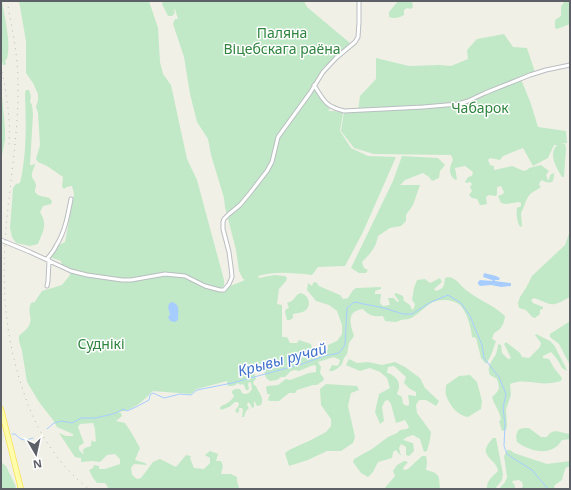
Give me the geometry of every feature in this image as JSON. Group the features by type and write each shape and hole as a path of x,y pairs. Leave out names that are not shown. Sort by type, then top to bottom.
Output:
{"main road":[{"path":"1,410 21,489"}],"street":[{"path":"1,240 71,271 87,275 122,280 132,280 165,274 185,276 205,286 224,290 230,284 232,272 223,229 224,219 240,205 267,171 272,162 278,137 310,93 323,72 336,58 355,42 358,37 359,1"},
{"path":"314,85 326,104 335,109 344,111 423,107 458,104 530,75 570,65"},
{"path":"47,286 48,260 57,246 63,232 67,219 70,199"}],"green space":[{"path":"1,1 8,38 8,52 5,65 3,65 1,58"},
{"path":"19,1 149,1 158,28 160,62 163,74 171,85 187,159 197,180 224,280 224,286 221,288 223,289 245,280 239,271 236,250 224,198 211,155 208,139 197,122 190,94 184,57 173,24 175,19 178,19 175,9 175,13 172,16 168,16 162,4 163,1 304,1 307,7 350,43 323,68 315,81 323,102 330,109 328,111 343,113 340,131 351,148 368,156 396,157 363,232 345,266 318,267 312,275 278,273 258,276 259,278 274,275 285,276 287,278 279,289 277,304 282,305 282,337 287,337 290,343 297,343 299,340 311,344 311,351 315,354 328,350 328,345 337,341 342,334 342,325 337,311 329,305 316,301 307,290 308,283 312,286 315,282 319,286 340,295 343,299 348,298 356,288 381,287 381,289 375,291 375,294 381,294 380,303 383,306 390,305 388,298 394,298 397,302 399,301 394,294 396,293 403,296 404,301 410,305 412,310 415,304 412,300 417,280 425,279 430,283 440,278 442,282 434,289 436,291 443,287 445,278 450,277 456,280 471,294 505,316 502,326 494,333 492,339 496,341 491,356 486,364 481,358 476,338 472,337 467,316 457,303 443,300 433,302 427,305 412,318 396,322 385,321 383,316 372,316 363,309 358,310 352,315 351,327 354,336 349,343 347,354 342,364 333,371 329,371 332,365 337,366 339,364 340,360 334,357 318,362 321,367 320,373 324,380 317,385 297,390 295,393 289,393 279,401 269,401 268,399 270,394 267,394 267,386 278,385 286,379 290,380 316,372 316,366 314,365 299,371 291,371 285,377 270,381 266,378 262,363 253,368 256,379 253,382 261,395 262,402 261,405 257,406 254,401 254,407 252,408 248,402 247,405 249,408 244,417 242,417 242,408 239,408 239,412 237,413 235,411 239,405 238,402 235,402 229,407 221,410 220,408 233,398 234,396 232,391 235,389 240,389 242,393 245,394 249,393 252,389 251,383 249,382 248,390 246,390 244,385 240,385 238,383 228,386 227,381 197,389 191,394 153,391 133,408 118,412 121,413 122,416 116,421 125,423 140,448 135,460 147,465 134,464 131,468 132,475 137,479 141,478 153,462 160,459 176,467 186,455 191,456 190,458 194,468 204,469 210,463 210,458 205,455 210,451 218,454 216,461 221,461 223,466 221,474 231,474 237,477 239,488 241,489 107,489 108,487 105,483 97,483 89,470 93,468 94,465 99,466 99,469 105,469 120,464 120,459 115,454 107,455 100,462 81,462 81,458 75,457 59,433 66,436 73,436 73,434 57,427 27,382 19,341 19,336 27,329 29,325 29,309 31,303 34,303 42,291 62,285 70,275 70,268 62,265 61,261 52,258 51,256 59,245 65,242 74,194 72,186 64,189 62,187 63,177 47,166 38,162 36,159 40,145 38,113 36,107 38,94 26,73 26,41","holes":["93,423 96,441 94,442 92,440 91,446 82,451 84,453 83,454 79,450 79,446 84,443 78,427 80,424"]},
{"path":"398,1 412,1 413,7 411,9 407,8 404,10 404,15 400,17 389,17 389,12"},
{"path":"565,1 570,1 570,24 557,29 555,28 555,20 561,16 561,6"},
{"name":"Чабарок","path":"504,34 513,47 527,48 535,72 521,79 538,127 566,131 567,143 560,144 565,144 566,148 564,177 562,177 557,169 554,161 553,152 557,145 554,145 548,158 533,166 523,148 503,156 500,160 490,158 488,160 490,165 494,166 494,170 512,166 524,171 541,165 549,171 546,175 548,180 550,175 554,173 552,182 549,183 542,180 539,185 541,187 532,192 528,197 521,213 522,226 520,227 517,220 517,208 521,206 521,203 501,203 498,196 504,192 501,186 497,187 496,196 489,195 486,197 487,204 480,205 477,199 472,198 469,195 472,191 470,187 472,184 470,182 465,182 468,177 472,176 473,172 465,166 455,168 457,179 456,180 453,178 450,174 453,160 451,155 374,154 354,148 341,131 344,112 358,112 360,96 376,79 376,58 409,66 451,66 468,59 467,50 477,39"},
{"path":"1,86 5,140 1,160"},
{"path":"26,90 29,90 31,96 30,102 32,105 33,114 30,165 33,165 34,163 35,165 32,172 32,178 36,184 35,192 38,195 49,198 52,201 51,204 43,206 40,212 44,221 44,228 38,244 30,246 16,243 12,237 10,228 13,188 16,184 20,183 24,161 26,138"},
{"path":"402,156 438,158 445,165 440,171 439,178 432,181 423,173 405,180 400,185 420,185 413,205 406,215 406,221 401,226 390,228 378,236 374,247 362,262 364,268 368,270 366,273 359,273 351,268 393,181"},
{"path":"570,231 570,297 555,304 549,304 534,298 531,300 533,303 543,307 543,309 540,310 540,314 535,318 532,317 526,310 519,308 518,303 520,297 532,276 565,245"},
{"path":"300,293 307,297 309,302 308,308 303,312 293,314 293,318 287,320 285,312 286,309 289,308 287,303 292,301"},
{"path":"570,321 570,365 559,344 550,337 550,334"},
{"path":"536,334 550,341 554,345 567,371 562,368 551,352 543,356 543,358 549,359 562,378 561,381 553,383 521,382 510,384 511,395 506,409 507,425 506,430 502,431 499,421 501,420 492,397 498,391 499,385 497,379 490,375 489,367 496,354 498,344 501,345 502,353 508,359 511,358 504,344 506,342 520,353 522,357 529,358 540,347 541,343 535,335"},
{"path":"349,359 357,363 368,362 382,365 395,362 420,378 425,388 439,401 436,406 426,400 419,400 416,405 417,413 431,432 427,451 424,452 420,439 413,435 407,437 403,440 413,443 414,451 409,456 406,455 406,447 401,444 399,448 401,456 396,450 393,452 392,458 378,462 373,472 368,477 361,473 353,462 354,459 400,430 407,429 409,427 405,420 396,423 391,404 388,400 385,401 382,407 384,421 380,424 375,412 379,394 390,388 387,378 380,372 370,368 360,371 346,365","holes":["394,366 406,377 404,383 416,392 416,396 408,395 409,405 407,406 403,404 402,397 397,394 399,384 394,376 387,373 388,367"]},
{"path":"470,375 477,382 482,401 481,409 468,417 461,415 454,409 447,399 446,385 459,376"},
{"path":"326,384 357,386 359,390 351,393 348,406 355,437 353,443 341,451 327,451 308,460 289,466 285,453 326,432 331,426 331,419 321,405 320,389"},
{"path":"529,428 541,437 547,437 554,431 570,434 570,439 562,440 553,449 547,451 535,450 517,442 516,436 518,430"},
{"path":"493,438 496,438 503,474 502,480 495,489 487,489 489,481 498,471 486,453 487,445"},
{"path":"507,450 547,464 570,461 570,467 565,469 562,480 554,486 555,489 521,489 523,486 522,482 519,480 512,481 515,489 499,489 507,477 504,456"},
{"path":"422,456 426,456 426,470 434,472 438,476 440,489 384,489 395,476 393,471 397,465 404,461 408,462 403,468 404,470 408,469"},
{"path":"1,462 6,466 16,487 13,489 1,489"}],"water":[{"path":"484,273 500,278 499,280 495,281 511,283 511,286 480,286 478,282 480,280 493,281 483,277"},
{"path":"171,302 178,306 178,320 175,322 170,321 168,317 170,315 168,307"}],"waterway":[{"name":"Крывы ручай","path":"47,429 54,423 61,421 72,423 81,418 96,418 116,413 123,409 127,411 149,400 150,395 153,393 164,398 180,394 191,395 197,390 232,383 339,353 345,345 347,308 354,302 384,308 403,314 412,314 431,302 448,295 461,303 470,316 482,345 484,358 499,377 506,394 503,408 505,424 504,446 507,454 532,470 548,489"},
{"name":"Крывы ручай","path":"12,434 15,434 23,440 33,438"}],"railway":[{"path":"7,1 13,31 18,72 17,122 6,224 4,264 5,302 10,340 25,396 36,422 50,447 59,459 68,470 89,489"},
{"path":"1,66 9,115 9,145"}],"park label":[{"name":"Паляна Віцебскага раёна","path":"282,40"},
{"name":"Суднікі","path":"101,343"}]}
